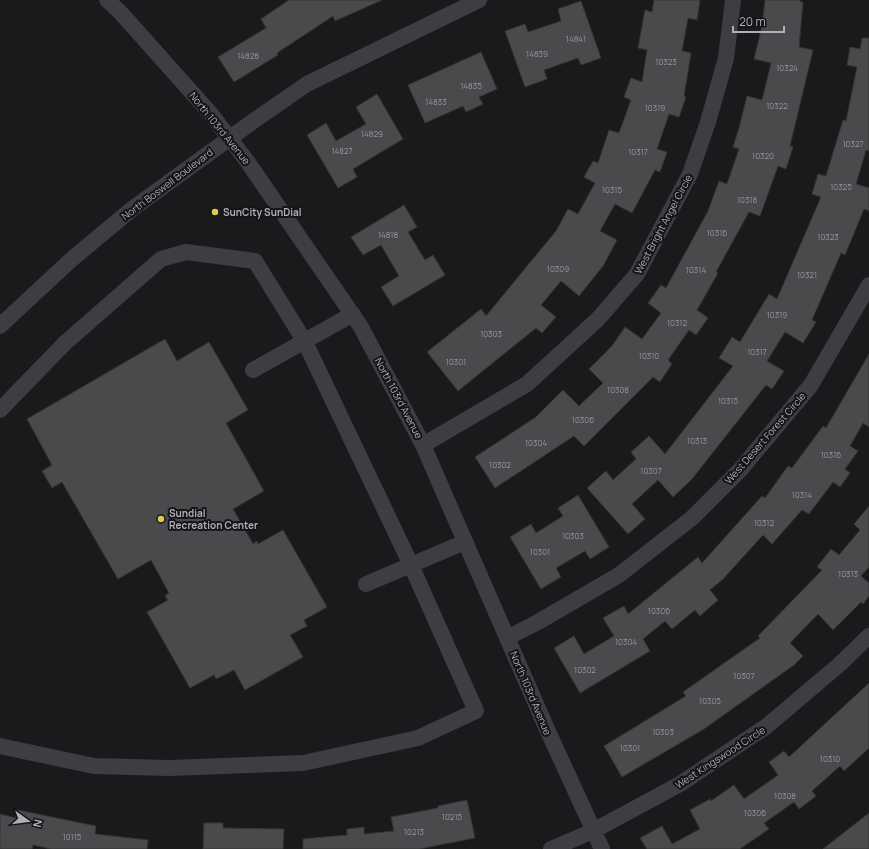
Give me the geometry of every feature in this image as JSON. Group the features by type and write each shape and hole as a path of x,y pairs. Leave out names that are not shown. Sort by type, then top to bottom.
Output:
{"street":[{"name":"North 103rd Avenue","path":"107,0 121,13 174,71 230,138 247,160 361,326 423,445 546,728 602,849"},
{"name":"North Boswell Boulevard","path":"0,326 68,263 110,227 156,191 308,84 479,0"},
{"name":"West Bright Angel Circle","path":"423,445 528,384 598,319 637,274 690,174 708,122 726,58 733,0"},
{"path":"0,410 65,343 161,259 186,252 255,261 305,342 411,565 476,710 418,738 303,764 169,768 94,766 0,746"},
{"name":"West Desert Forest Circle","path":"507,638 538,622 619,575 692,518 740,470 811,385 869,285"},
{"path":"253,370 353,314"},
{"path":"366,584 465,542"},
{"name":"West Kingswood Circle","path":"551,849 593,830 680,784 767,726 840,664 869,636"}],"building":[{"path":"289,0 382,0 335,21 333,16 277,53 278,55 234,82 218,57 266,28 261,19"},
{"path":"654,0 700,0 697,20 688,18 682,51 691,53 684,96 686,97 679,117 669,114 657,149 667,152 660,172 655,170 632,213 615,204 600,231 617,240 603,266 579,296 561,281 541,305 556,317 542,333 536,328 458,391 427,352 481,309 486,316 556,231 568,209 578,214 595,183 584,177 593,161 598,163 609,130 619,133 631,100 624,97 631,78 642,82 647,50 638,48 645,10 652,12"},
{"path":"765,0 800,0 800,2 803,2 799,47 813,50 790,146 793,147 786,169 778,166 760,216 749,212 716,272 718,273 697,310 708,318 696,335 689,330 668,360 672,364 660,382 653,377 584,446 574,436 495,488 475,457 536,417 563,390 579,406 603,383 589,369 612,346 625,327 642,339 661,313 648,303 661,285 666,288 708,211 719,181 727,184 739,149 733,147 747,96 762,100 771,63 754,59 762,26"},
{"path":"581,1 601,58 581,65 578,58 544,70 547,79 525,87 505,31 525,24 528,32 561,21 558,9"},
{"path":"862,38 869,38 869,151 866,150 856,184 869,188 869,211 864,209 845,255 841,253 812,320 816,322 803,343 785,332 767,361 784,371 772,389 766,385 692,479 673,497 658,480 632,504 645,519 628,534 587,488 606,471 613,480 636,459 631,452 649,436 665,454 733,366 719,358 732,337 740,342 769,294 777,299 821,197 812,194 818,174 826,176 843,120 846,121 857,67 847,65 850,47 860,49"},
{"path":"481,52 497,89 479,97 483,104 466,112 463,106 425,123 408,85"},
{"path":"377,94 403,139 353,169 357,177 338,188 307,135 326,123 336,141 366,124 356,107"},
{"path":"404,205 417,227 408,232 425,260 433,255 445,275 393,306 381,287 399,276 381,245 363,255 351,237"},
{"name":"Sundial Recreation Center","path":"165,339 177,361 209,342 248,410 226,423 264,491 233,509 253,544 257,541 258,544 283,530 327,607 304,620 307,626 290,635 303,657 245,690 234,670 216,679 214,675 190,688 147,612 168,600 165,596 169,593 151,560 118,579 62,482 52,488 42,471 52,465 27,419"},
{"path":"869,354 869,427 863,423 850,446 858,451 845,469 850,473 840,487 833,482 809,514 802,510 772,544 763,535 723,579 710,590 718,600 700,616 695,610 672,629 665,621 643,639 650,651 580,693 554,648 574,636 584,654 614,636 603,618 624,606 628,614 698,557 702,563 762,496 765,498 788,466 792,468 823,426 826,428"},
{"path":"578,495 609,547 590,559 585,551 556,568 561,577 541,589 510,537 531,524 536,533 563,516 558,508"},
{"path":"869,506 869,567 861,576 869,583 869,596 863,604 861,602 833,630 818,614 790,643 803,656 794,665 704,729 622,777 604,746 686,696 683,692 760,638 758,636 822,570 817,567 831,549 839,555 860,530 854,524"},
{"path":"869,683 869,748 844,771 840,766 812,791 816,796 799,809 794,802 764,823 769,829 740,849 647,849 640,838 662,826 672,844 700,829 690,810 710,799 711,801 734,785 744,799 778,775 769,762 784,751 789,757"},
{"path":"467,800 475,838 419,849 303,849 303,839 347,835 347,829 364,827 364,834 394,831 391,817 438,808 438,806"},
{"path":"18,810 96,826 95,834 148,840 147,849 51,849 33,845 32,849 0,849 0,814 16,818"},
{"path":"869,813 869,849 823,849"},
{"path":"204,823 223,823 223,828 284,829 283,849 203,849"}],"place":[{"name":"SunCity SunDial","path":"215,212"},
{"name":"Sundial Recreation Center","path":"161,519"}]}
